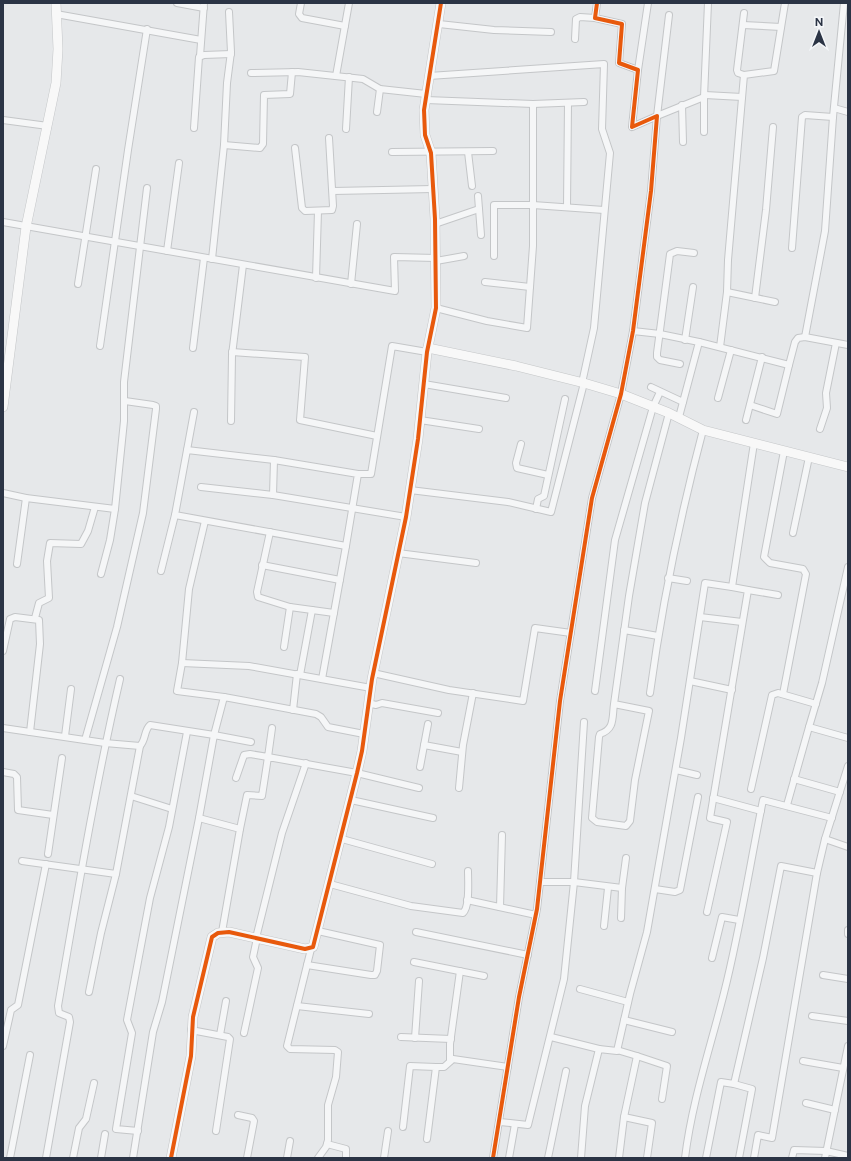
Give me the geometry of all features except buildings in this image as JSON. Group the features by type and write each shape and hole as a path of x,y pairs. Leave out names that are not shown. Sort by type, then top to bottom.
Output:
{"street":[{"path":"3,407 26,227 56,83 58,49 56,3"},
{"path":"177,3 204,6 194,128"},
{"path":"300,3 299,14 302,18 345,26"},
{"path":"336,76 349,3"},
{"path":"318,1158 327,1144 328,1105 336,1077 338,1052 335,1050 288,1048 311,949 318,931 342,839 357,773 370,688 406,517 410,490 428,350 436,308 435,224 431,152 425,135 428,76 439,24 441,3"},
{"path":"595,18 597,3"},
{"path":"648,3 638,70 632,127 705,96 742,98"},
{"path":"704,132 708,3"},
{"path":"744,14 737,70 738,73 744,75 774,71 785,3"},
{"path":"806,337 825,231 833,113 844,3"},
{"path":"212,260 224,146 227,83 231,54 229,12"},
{"path":"56,14 147,29 201,40"},
{"path":"493,1158 536,915 560,701 592,498 621,394 634,331 651,191 657,116 669,15"},
{"path":"575,39 576,19 580,17 595,18 622,24 619,63 638,70"},
{"path":"439,24 494,30 551,32"},
{"path":"743,25 781,27"},
{"path":"100,346 114,242 147,29"},
{"path":"200,56 231,54"},
{"path":"410,490 508,502 551,512 583,383 594,328 610,154 602,128 604,64 428,76"},
{"path":"224,146 260,148 263,144 264,95 290,94 292,72"},
{"path":"251,73 292,72 349,77 363,79 380,90 426,97 532,104 584,102"},
{"path":"720,348 727,292 728,260 744,75"},
{"path":"346,128 349,77"},
{"path":"377,112 380,90"},
{"path":"566,207 568,102"},
{"path":"436,308 487,321 527,328 533,246 532,104"},
{"path":"682,105 683,142"},
{"path":"792,248 802,117 805,115 848,112"},
{"path":"3,120 48,126"},
{"path":"755,298 766,210 773,127"},
{"path":"295,148 301,207 305,211 332,210 333,192 329,138"},
{"path":"392,152 493,151"},
{"path":"468,152 472,186"},
{"path":"167,251 178,163"},
{"path":"78,284 96,169"},
{"path":"101,574 110,540 122,454 125,401 124,382 147,188"},
{"path":"333,192 433,190"},
{"path":"478,196 481,235"},
{"path":"494,256 494,205 533,204 604,210"},
{"path":"435,224 479,209"},
{"path":"316,278 318,211"},
{"path":"3,222 212,260 395,290 394,257 436,260 464,256"},
{"path":"351,284 357,224"},
{"path":"680,364 658,359 670,254 674,251 694,253"},
{"path":"193,348 204,258"},
{"path":"231,421 232,352 243,265"},
{"path":"485,282 530,287"},
{"path":"686,340 693,287"},
{"path":"727,292 775,302"},
{"path":"634,331 660,334 699,342 789,365"},
{"path":"750,406 777,414 796,339 806,337 848,345"},
{"path":"679,418 699,342"},
{"path":"820,429 827,408 826,393 836,342"},
{"path":"188,450 274,460 358,474 371,474 392,346 428,350 516,366 583,383 621,394 669,413 703,430 848,467"},
{"path":"718,398 731,350"},
{"path":"232,352 305,357 300,420 377,436"},
{"path":"746,420 762,357"},
{"path":"424,384 506,398"},
{"path":"651,387 683,402"},
{"path":"595,691 615,540 653,407 660,392"},
{"path":"536,509 538,499 544,496 564,399"},
{"path":"85,740 117,627 143,513 156,409 156,406 153,405 125,401"},
{"path":"161,571 175,515 194,412"},
{"path":"614,704 649,711 635,780 630,822 629,825 626,826 598,822 592,818 599,737 600,734 608,731 611,726 624,630 644,503 669,413"},
{"path":"420,420 479,429"},
{"path":"650,693 668,578 688,485 703,430"},
{"path":"732,587 754,443"},
{"path":"521,444 516,463 517,468 548,475"},
{"path":"784,451 764,557 766,561 770,563 799,568 804,570 806,574 784,694"},
{"path":"793,533 809,457"},
{"path":"273,495 274,460"},
{"path":"322,679 358,474"},
{"path":"201,487 273,495 406,517"},
{"path":"3,493 26,498 115,509"},
{"path":"18,564 26,498"},
{"path":"35,618 39,603 49,598 47,561 50,543 81,544 88,532 95,507"},
{"path":"175,515 346,546"},
{"path":"205,521 189,589 182,663 177,691 224,697 293,710 319,716 330,728 364,734"},
{"path":"270,532 262,565 258,597 290,607 334,613"},
{"path":"398,553 476,562"},
{"path":"262,565 340,580"},
{"path":"787,805 822,683 848,567"},
{"path":"668,578 688,581"},
{"path":"617,1050 647,932 676,770 705,583 778,594"},
{"path":"707,912 727,822 710,818 748,590"},
{"path":"284,647 290,607"},
{"path":"293,710 312,610"},
{"path":"3,651 10,620 15,617 35,618 40,622 40,644 30,732"},
{"path":"700,617 742,622"},
{"path":"373,673 473,694 523,700 535,628 571,633"},
{"path":"624,630 658,636"},
{"path":"182,663 249,666 370,688"},
{"path":"46,1158 70,1022 69,1017 59,1013 58,1006 81,869 105,743 120,679"},
{"path":"690,681 732,690"},
{"path":"65,736 71,689"},
{"path":"751,789 770,696 776,693 784,694 816,704"},
{"path":"459,788 462,752 473,694"},
{"path":"133,1158 153,1032 162,1002 214,735 224,697"},
{"path":"368,703 376,705 382,703 438,713"},
{"path":"500,1122 528,1125 551,1037 564,979 574,882 584,722"},
{"path":"420,767 428,724"},
{"path":"90,992 101,933 116,874 140,746 145,741 147,728 150,725 251,742"},
{"path":"809,726 848,738"},
{"path":"3,728 105,743 140,746"},
{"path":"222,932 247,795 262,796 272,728"},
{"path":"138,1132 116,1129 132,1033 127,1020 150,898 172,809 188,732"},
{"path":"424,744 462,752"},
{"path":"236,778 244,755 250,754 357,773 419,788"},
{"path":"48,854 62,758"},
{"path":"244,1033 258,968 253,957 256,938 282,833 306,763"},
{"path":"754,1158 758,1135 772,1138 816,873 848,766"},
{"path":"676,770 697,775"},
{"path":"3,772 14,774 18,777 18,810 53,815"},
{"path":"794,779 840,792"},
{"path":"131,796 172,809"},
{"path":"655,889 675,892 680,890 698,797"},
{"path":"713,798 761,811"},
{"path":"351,800 433,818"},
{"path":"685,1158 689,1123 724,993 763,800 787,805 832,818"},
{"path":"199,818 240,829"},
{"path":"500,907 502,835"},
{"path":"342,839 432,864"},
{"path":"825,839 848,847"},
{"path":"621,918 622,888 626,858"},
{"path":"22,861 116,874"},
{"path":"3,1046 11,1010 18,1005 46,864"},
{"path":"734,1084 763,958 781,866 816,873"},
{"path":"330,884 411,906 460,913 465,911 468,871"},
{"path":"540,882 574,882 608,888 622,888"},
{"path":"604,926 608,888"},
{"path":"467,900 536,915"},
{"path":"712,958 722,917 739,920"},
{"path":"307,965 371,975 375,975 377,971 380,945 318,931"},
{"path":"171,1158 191,1056 191,1030 195,1004 210,942 214,935 222,932 229,932 311,949"},
{"path":"416,932 528,955"},
{"path":"414,962 484,976"},
{"path":"450,1061 451,1039 460,971"},
{"path":"823,975 848,979"},
{"path":"415,1038 419,981"},
{"path":"580,989 628,1002"},
{"path":"220,1035 226,1001"},
{"path":"297,1006 370,1014"},
{"path":"812,1016 848,1021"},
{"path":"624,1020 672,1032"},
{"path":"191,1030 228,1037 230,1040 216,1131"},
{"path":"401,1037 451,1039"},
{"path":"551,1037 599,1049 617,1050 667,1066 662,1099"},
{"path":"825,1155 848,1046"},
{"path":"581,1158 585,1106 599,1049"},
{"path":"10,1158 30,1055"},
{"path":"619,1158 624,1117 637,1056"},
{"path":"403,1127 410,1066 444,1067 453,1059 508,1067"},
{"path":"803,1060 844,1068"},
{"path":"427,1139 436,1067"},
{"path":"548,1158 566,1071"},
{"path":"706,1158 721,1082 752,1089 739,1158"},
{"path":"73,1158 79,1128 86,1119 94,1083"},
{"path":"806,1103 835,1110"},
{"path":"238,1115 252,1118 254,1121 247,1158"},
{"path":"624,1117 652,1123 647,1158"},
{"path":"509,1158 514,1124"},
{"path":"384,1158 388,1131"},
{"path":"101,1158 105,1134"},
{"path":"287,1158 290,1141"},
{"path":"327,1144 346,1149 346,1158"},
{"path":"792,1158 794,1150 825,1155 848,1156"}],"cycle path":[{"path":"171,1158 191,1056 193,1017 212,937 218,933 229,932 305,949 313,947 357,773 362,751 372,679 406,517 418,439 427,352 436,308 435,219 431,153 425,135 424,110 441,3"},
{"path":"493,1158 519,997 537,909 560,701 592,498 621,394 633,331 651,191 657,116 632,127 638,70 619,63 622,24 595,18 597,3"}]}
